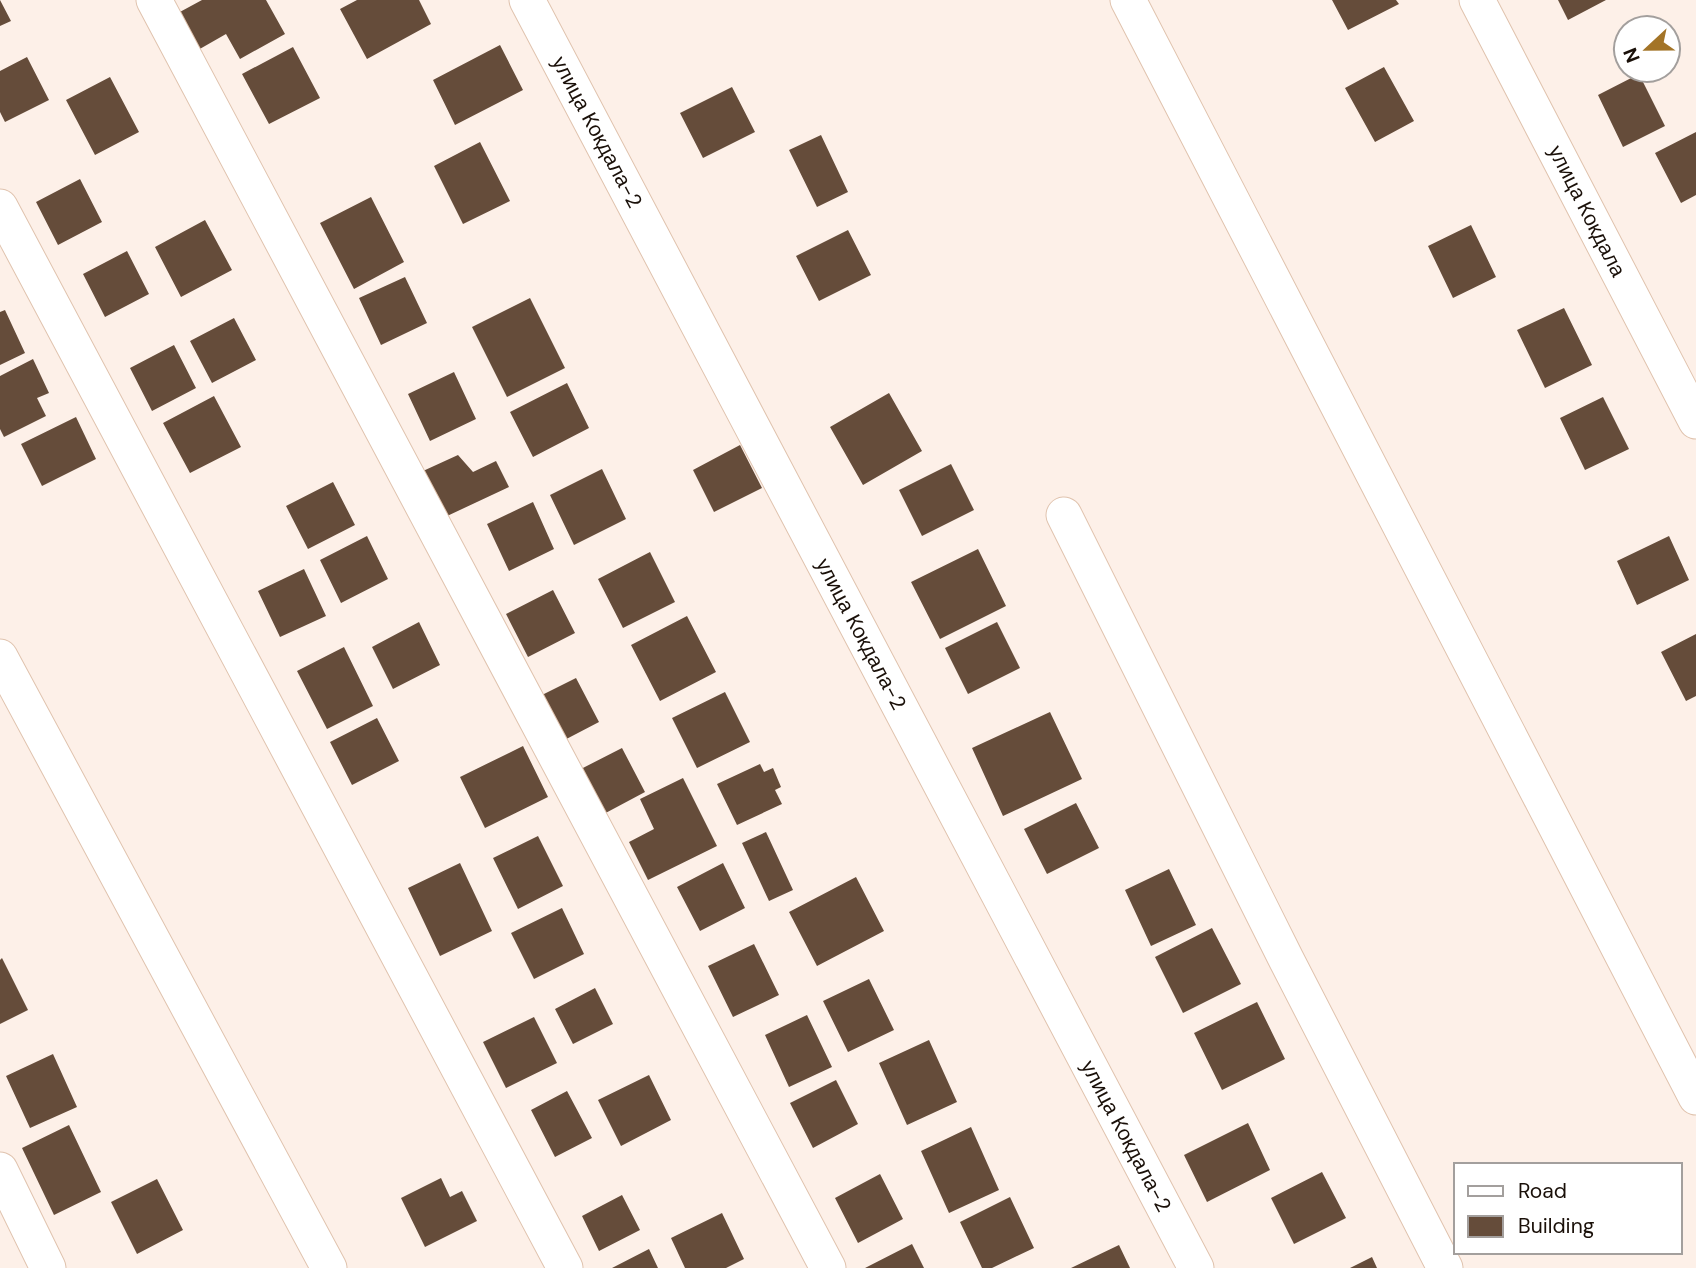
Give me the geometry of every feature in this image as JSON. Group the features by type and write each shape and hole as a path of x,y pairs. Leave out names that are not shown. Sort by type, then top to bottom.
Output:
{"street":[{"path":"153,0 828,1268"},
{"name":"улица Кокдала-2","path":"527,0 1196,1268"},
{"path":"1128,0 1696,1097"},
{"name":"улица Кокдала","path":"1477,0 1696,421"},
{"path":"0,207 565,1268"},
{"path":"1065,515 1286,959 1445,1268"},
{"path":"0,657 329,1268"},
{"path":"0,1170 48,1268"}],"building":[{"path":"0,0 11,21 0,26"},
{"path":"202,0 266,0 285,34 240,59 226,34 198,50 178,13"},
{"path":"357,0 419,0 431,24 367,59 340,9"},
{"path":"1332,0 1396,0 1399,4 1348,30"},
{"path":"1558,0 1606,0 1568,20"},
{"path":"500,45 523,90 455,125 433,80"},
{"path":"293,47 320,98 269,124 242,74"},
{"path":"27,57 49,100 5,122 0,112 0,71"},
{"path":"1384,67 1414,121 1375,142 1345,88"},
{"path":"110,77 139,132 95,155 66,100"},
{"path":"1619,84 1644,84 1665,126 1623,147 1598,95"},
{"path":"732,87 755,132 703,158 680,113"},
{"path":"1696,132 1696,195 1681,203 1655,153"},
{"path":"821,135 848,192 817,207 789,150"},
{"path":"480,142 510,201 463,224 434,166"},
{"path":"80,179 102,222 58,245 36,202"},
{"path":"371,197 404,262 354,289 320,223"},
{"path":"205,220 232,270 181,297 155,247"},
{"path":"1471,225 1496,277 1453,298 1428,246"},
{"path":"848,230 871,275 819,301 796,256"},
{"path":"127,251 149,294 105,317 83,274"},
{"path":"405,277 427,323 381,345 359,298"},
{"path":"530,298 565,368 507,397 472,327"},
{"path":"1564,308 1592,365 1545,388 1517,330"},
{"path":"5,310 25,353 0,365 0,312"},
{"path":"234,318 256,360 212,383 190,341"},
{"path":"174,345 196,388 152,411 130,368"},
{"path":"33,359 49,393 37,398 46,416 4,437 0,429 0,376"},
{"path":"454,372 476,419 430,441 408,394"},
{"path":"567,383 589,428 533,457 510,412"},
{"path":"889,393 922,451 863,485 830,427"},
{"path":"214,396 241,447 190,473 163,423"},
{"path":"1603,397 1629,449 1585,470 1560,418"},
{"path":"76,417 96,459 42,486 21,444"},
{"path":"740,445 762,488 714,512 693,470"},
{"path":"458,455 473,472 496,461 509,487 445,517 423,471"},
{"path":"951,464 974,510 922,536 899,490"},
{"path":"602,469 626,519 574,545 550,495"},
{"path":"333,482 355,525 308,549 286,506"},
{"path":"533,502 554,549 509,571 487,524"},
{"path":"367,536 388,579 341,603 320,560"},
{"path":"1669,536 1689,580 1637,605 1617,561"},
{"path":"978,549 1006,606 940,639 911,582"},
{"path":"650,552 675,602 623,628 598,579"},
{"path":"304,569 326,616 280,637 258,591"},
{"path":"553,590 575,633 528,657 506,614"},
{"path":"687,616 716,672 660,701 631,645"},
{"path":"419,622 440,665 393,689 372,647"},
{"path":"997,622 1020,668 968,694 945,648"},
{"path":"1696,634 1696,696 1686,701 1661,652"},
{"path":"344,647 373,706 327,729 297,671"},
{"path":"576,678 599,722 553,746 530,701"},
{"path":"725,692 750,742 697,768 672,718"},
{"path":"1050,712 1082,779 1003,816 972,748"},
{"path":"377,718 399,761 352,785 330,742"},
{"path":"523,746 548,797 485,828 460,777"},
{"path":"622,748 645,792 600,816 577,771"},
{"path":"760,764 764,772 773,768 781,787 775,790 782,804 737,825 717,784"},
{"path":"683,778 717,846 648,880 629,842 654,829 640,799"},
{"path":"1076,803 1099,848 1047,874 1024,829"},
{"path":"766,832 793,890 769,901 742,843"},
{"path":"538,836 563,886 518,909 493,858"},
{"path":"460,863 492,931 440,956 408,888"},
{"path":"723,863 745,908 700,931 677,887"},
{"path":"1169,869 1196,925 1151,946 1125,890"},
{"path":"856,877 884,931 817,966 789,912"},
{"path":"562,908 584,954 534,979 511,933"},
{"path":"1212,928 1241,984 1183,1013 1155,957"},
{"path":"754,944 779,995 733,1017 708,966"},
{"path":"2,958 28,1010 0,1024 0,960"},
{"path":"869,979 894,1030 848,1052 823,1001"},
{"path":"595,988 613,1024 573,1044 555,1009"},
{"path":"1257,1002 1285,1059 1222,1090 1194,1033"},
{"path":"807,1015 832,1067 789,1087 765,1035"},
{"path":"534,1017 557,1063 506,1088 483,1042"},
{"path":"929,1040 957,1102 907,1125 879,1063"},
{"path":"53,1054 77,1107 30,1128 6,1076"},
{"path":"649,1075 671,1120 621,1146 598,1100"},
{"path":"836,1080 858,1124 813,1148 790,1103"},
{"path":"567,1091 592,1138 555,1157 531,1110"},
{"path":"1248,1123 1270,1170 1207,1202 1184,1155"},
{"path":"69,1125 101,1192 54,1215 22,1148"},
{"path":"971,1127 999,1190 949,1213 921,1151"},
{"path":"1322,1172 1346,1218 1294,1244 1271,1198"},
{"path":"880,1174 903,1219 858,1243 835,1198"},
{"path":"441,1178 450,1197 462,1191 477,1221 425,1247 401,1198"},
{"path":"157,1179 183,1230 137,1254 111,1202"},
{"path":"622,1195 640,1230 599,1251 582,1216"},
{"path":"1010,1197 1034,1248 992,1268 982,1268 960,1222"},
{"path":"722,1213 744,1259 726,1268 685,1268 671,1238"},
{"path":"912,1244 924,1268 865,1268"},
{"path":"1119,1245 1130,1268 1071,1268"},
{"path":"649,1249 658,1268 612,1268"},
{"path":"1372,1257 1377,1268 1350,1268"}]}
